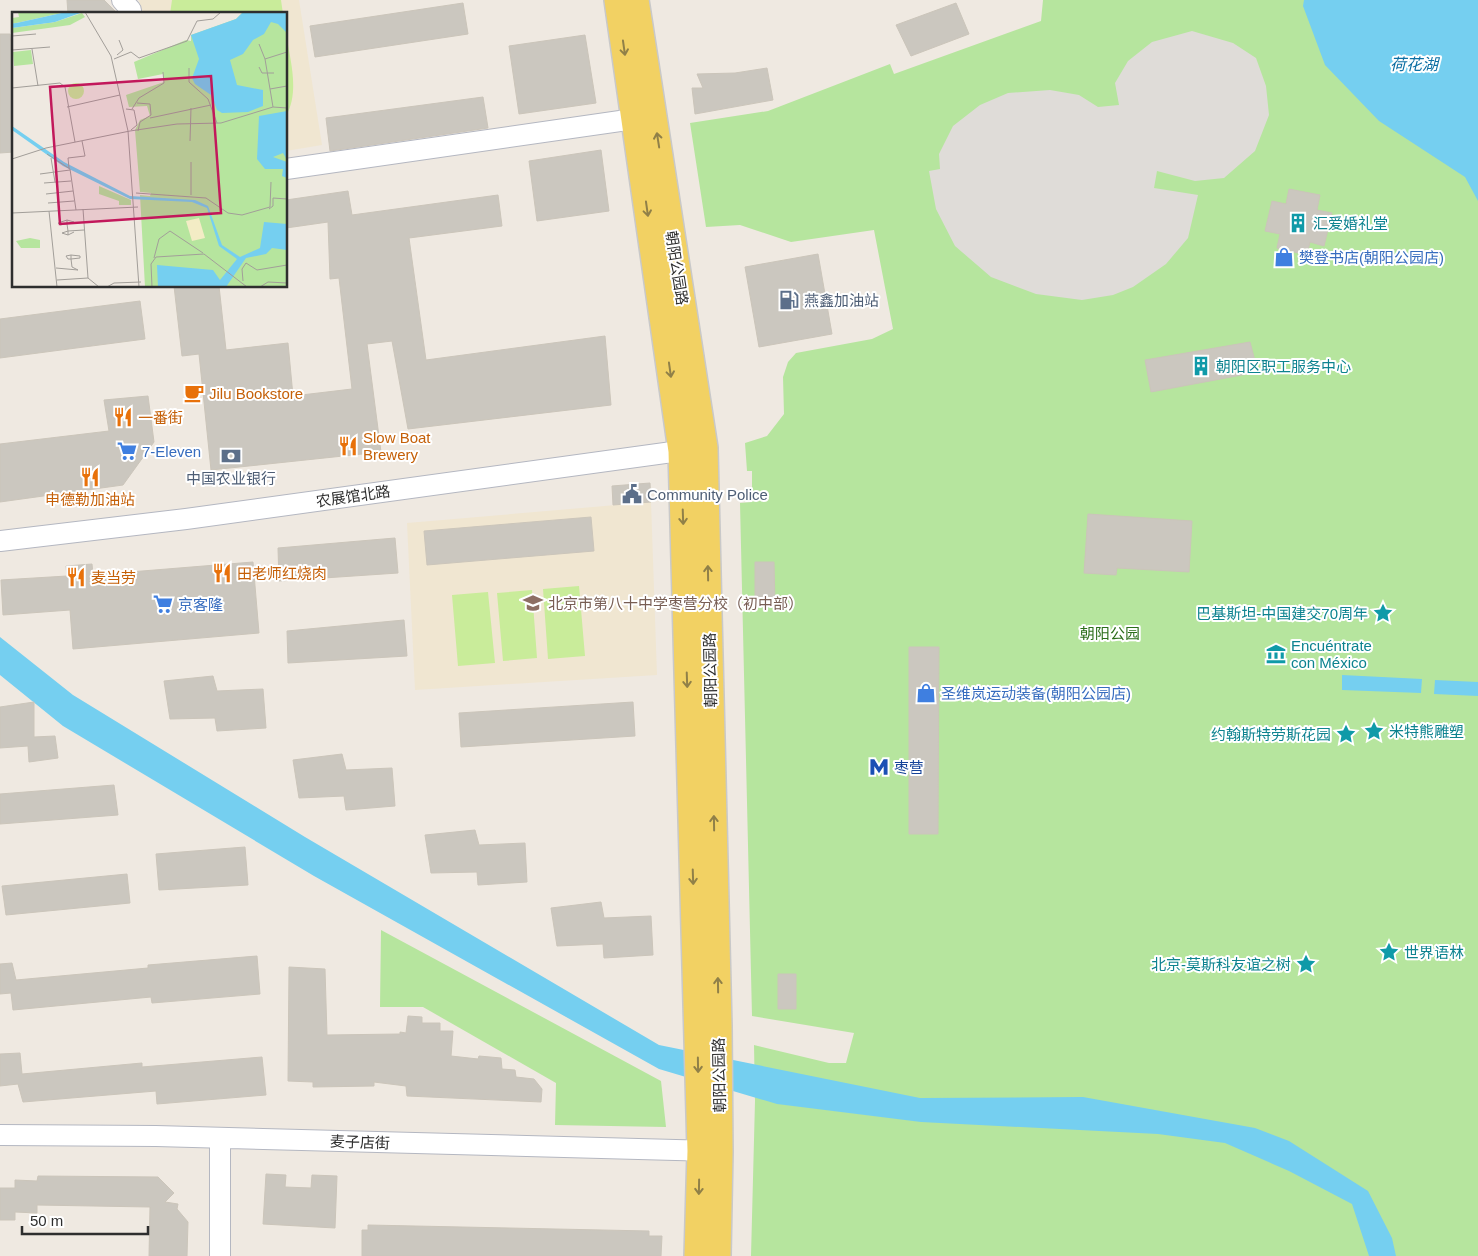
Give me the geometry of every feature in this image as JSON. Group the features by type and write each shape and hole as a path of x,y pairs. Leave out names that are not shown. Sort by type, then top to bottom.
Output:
{"main road":[{"name":"朝阳公园路","path":"617,0 634,119 693,450"},
{"name":"朝阳公园路","path":"636,0 693,450 710,1151 718,1256"},
{"name":"朝阳公园路","path":"697,1256 710,1151"}],"street":[{"path":"122,0 132,12"},
{"path":"288,169 634,119"},
{"name":"农展馆北路","path":"0,541 186,519 693,450"},
{"name":"麦子店街","path":"0,1135 220,1138 710,1151"},
{"path":"220,1138 220,1256"}],"shaded area":[{"path":"139,0 299,0 322,145 288,151 288,12 142,12"},
{"path":"1192,31 1233,43 1256,58 1266,86 1269,115 1255,151 1224,178 1195,181 1157,171 1154,188 1198,195 1188,238 1166,264 1133,287 1113,295 1082,300 1036,294 991,277 955,246 936,209 929,171 940,169 939,154 953,126 980,105 1008,93 1050,90 1079,95 1098,107 1119,105 1115,83 1128,61 1152,42"},
{"name":"北京市第八十中学枣营分校（初中部）","path":"651,502 657,675 415,690 407,523"}],"green space":[{"path":"172,0 281,0 283,12 170,12"},
{"name":"朝阳公园","path":"1043,0 1478,0 1478,1256 751,1256 755,1101 754,1045 829,1063 846,1063 854,1033 752,1016 740,503 752,502 752,471 747,471 745,443 767,436 784,414 783,377 788,362 796,353 872,339 893,329 874,230 791,242 740,225 706,227 690,123 768,111 890,64 894,74 1041,21"},
{"path":"288,46 293,75 288,111"},
{"path":"579,586 585,656 548,659 543,589"},
{"path":"532,590 537,658 503,661 497,593"},
{"path":"488,592 495,663 458,666 452,595"},
{"path":"381,930 661,1081 666,1127 555,1125 556,1083 423,1007 380,1007"}],"water":[{"name":"荷花湖","path":"1304,0 1478,0 1478,201 1465,177 1379,121 1325,65 1303,6"},
{"path":"0,637 73,695 305,837 659,1045 920,1098 1083,1097 1255,1128 1289,1141 1368,1191 1392,1238 1396,1256 1369,1256 1352,1204 1289,1171 1225,1143 1158,1134 921,1122 777,1104 659,1069 314,876 63,726 0,675"},
{"path":"1342,675 1422,679 1421,693 1342,690"},
{"path":"1435,680 1478,682 1478,696 1434,694"}],"building":[{"path":"67,0 104,0 116,12 68,12"},
{"path":"463,3 468,34 315,57 310,26"},
{"path":"956,3 969,34 911,56 896,25"},
{"path":"0,34 10,34 12,58 12,152 0,153"},
{"path":"585,35 596,103 519,114 509,46"},
{"path":"767,68 773,100 695,114 692,88 703,88 697,74 735,73"},
{"path":"483,97 488,128 330,151 326,118"},
{"path":"601,150 609,211 537,221 529,161"},
{"name":"汇爱婚礼堂","path":"1289,189 1320,195 1317,210 1332,213 1324,246 1310,242 1307,255 1277,248 1280,234 1265,231 1272,201 1286,204"},
{"path":"348,191 352,215 498,195 502,226 409,238 426,360 605,336 611,405 408,429 392,341 367,344 381,452 211,470 199,354 182,356 174,288 219,288 226,350 288,343 293,396 352,389 339,278 330,279 328,222 288,228 288,200"},
{"name":"燕鑫加油站","path":"818,254 832,334 759,347 745,267"},
{"path":"140,301 145,339 0,358 0,319"},
{"name":"朝阳区职工服务中心","path":"1250,342 1258,372 1151,392 1145,360"},
{"path":"148,396 154,442 123,485 0,502 0,444 109,431 104,400"},
{"name":"Community Police","path":"650,483 651,502 613,505 612,486"},
{"path":"1088,514 1192,521 1189,572 1117,568 1116,575 1084,573"},
{"path":"591,517 594,551 427,565 424,531"},
{"path":"395,538 398,573 279,581 278,548"},
{"name":"京客隆","path":"253,562 259,633 73,649 70,610 3,615 1,580 67,576 66,566 92,564 93,575"},
{"path":"755,562 774,562 775,604 755,604"},
{"path":"404,620 407,656 288,663 287,631"},
{"path":"909,647 939,647 938,834 909,834"},
{"path":"213,676 217,691 263,689 266,728 217,731 215,718 170,719 164,681"},
{"path":"34,702 34,737 55,736 58,758 29,762 28,746 0,748 0,707"},
{"path":"633,702 635,736 461,747 459,713"},
{"path":"342,754 346,770 392,768 395,806 346,810 344,796 299,798 293,760"},
{"path":"114,785 118,815 0,824 0,794"},
{"path":"475,830 479,845 525,843 527,882 478,885 477,872 431,873 425,835"},
{"path":"245,847 248,885 159,890 156,854"},
{"path":"127,874 130,903 6,915 2,886"},
{"path":"601,902 604,918 651,916 653,955 604,958 603,944 557,946 551,908"},
{"path":"257,956 260,994 152,1003 151,997 13,1010 11,993 0,994 0,964 12,963 16,980 148,968 148,965"},
{"path":"289,967 325,969 327,1035 406,1033 408,1016 422,1017 422,1023 440,1023 440,1031 453,1031 451,1056 478,1059 479,1056 501,1058 502,1069 515,1070 516,1077 534,1079 542,1089 541,1102 407,1096 406,1086 374,1082 374,1086 313,1087 313,1082 288,1081"},
{"path":"778,974 796,974 796,1009 778,1009"},
{"path":"20,1053 22,1074 142,1063 142,1067 262,1057 266,1095 157,1104 156,1091 23,1102 18,1084 0,1086 0,1054"},
{"path":"266,1174 286,1175 285,1187 311,1188 312,1175 337,1176 335,1228 263,1224"},
{"path":"38,1176 158,1177 174,1193 165,1202 178,1204 177,1209 188,1222 187,1256 149,1256 150,1207 37,1205 37,1213 15,1212 15,1220 0,1220 0,1188 15,1188 15,1180 37,1181"},
{"path":"368,1225 649,1231 649,1236 662,1236 661,1256 362,1256 362,1230 368,1230"}],"place":[{"name":"汇爱婚礼堂","path":"1298,223"},
{"name":"樊登书店(朝阳公园店)","path":"1284,257"},
{"name":"燕鑫加油站","path":"789,300"},
{"name":"朝阳区职工服务中心","path":"1201,366"},
{"name":"Jilu Bookstore","path":"194,393"},
{"name":"一番街","path":"123,417"},
{"name":"Slow Boat Brewery","path":"348,446"},
{"name":"7-Eleven","path":"127,451"},
{"name":"中国农业银行","path":"231,456"},
{"name":"申德勒加油站","path":"90,477"},
{"name":"Community Police","path":"632,494"},
{"name":"田老师红烧肉","path":"222,573"},
{"name":"麦当劳","path":"76,577"},
{"name":"北京市第八十中学枣营分校（初中部）","path":"533,603"},
{"name":"京客隆","path":"163,604"},
{"name":"巴基斯坦-中国建交70周年","path":"1383,613"},
{"name":"Encuéntrate con México","path":"1276,654"},
{"name":"圣维岚运动装备(朝阳公园店)","path":"926,693"},
{"name":"米特熊雕塑","path":"1374,731"},
{"name":"约翰斯特劳斯花园","path":"1346,734"},
{"name":"枣营","path":"879,767"},
{"name":"世界语林","path":"1389,952"},
{"name":"北京-莫斯科友谊之树","path":"1306,964"}]}
